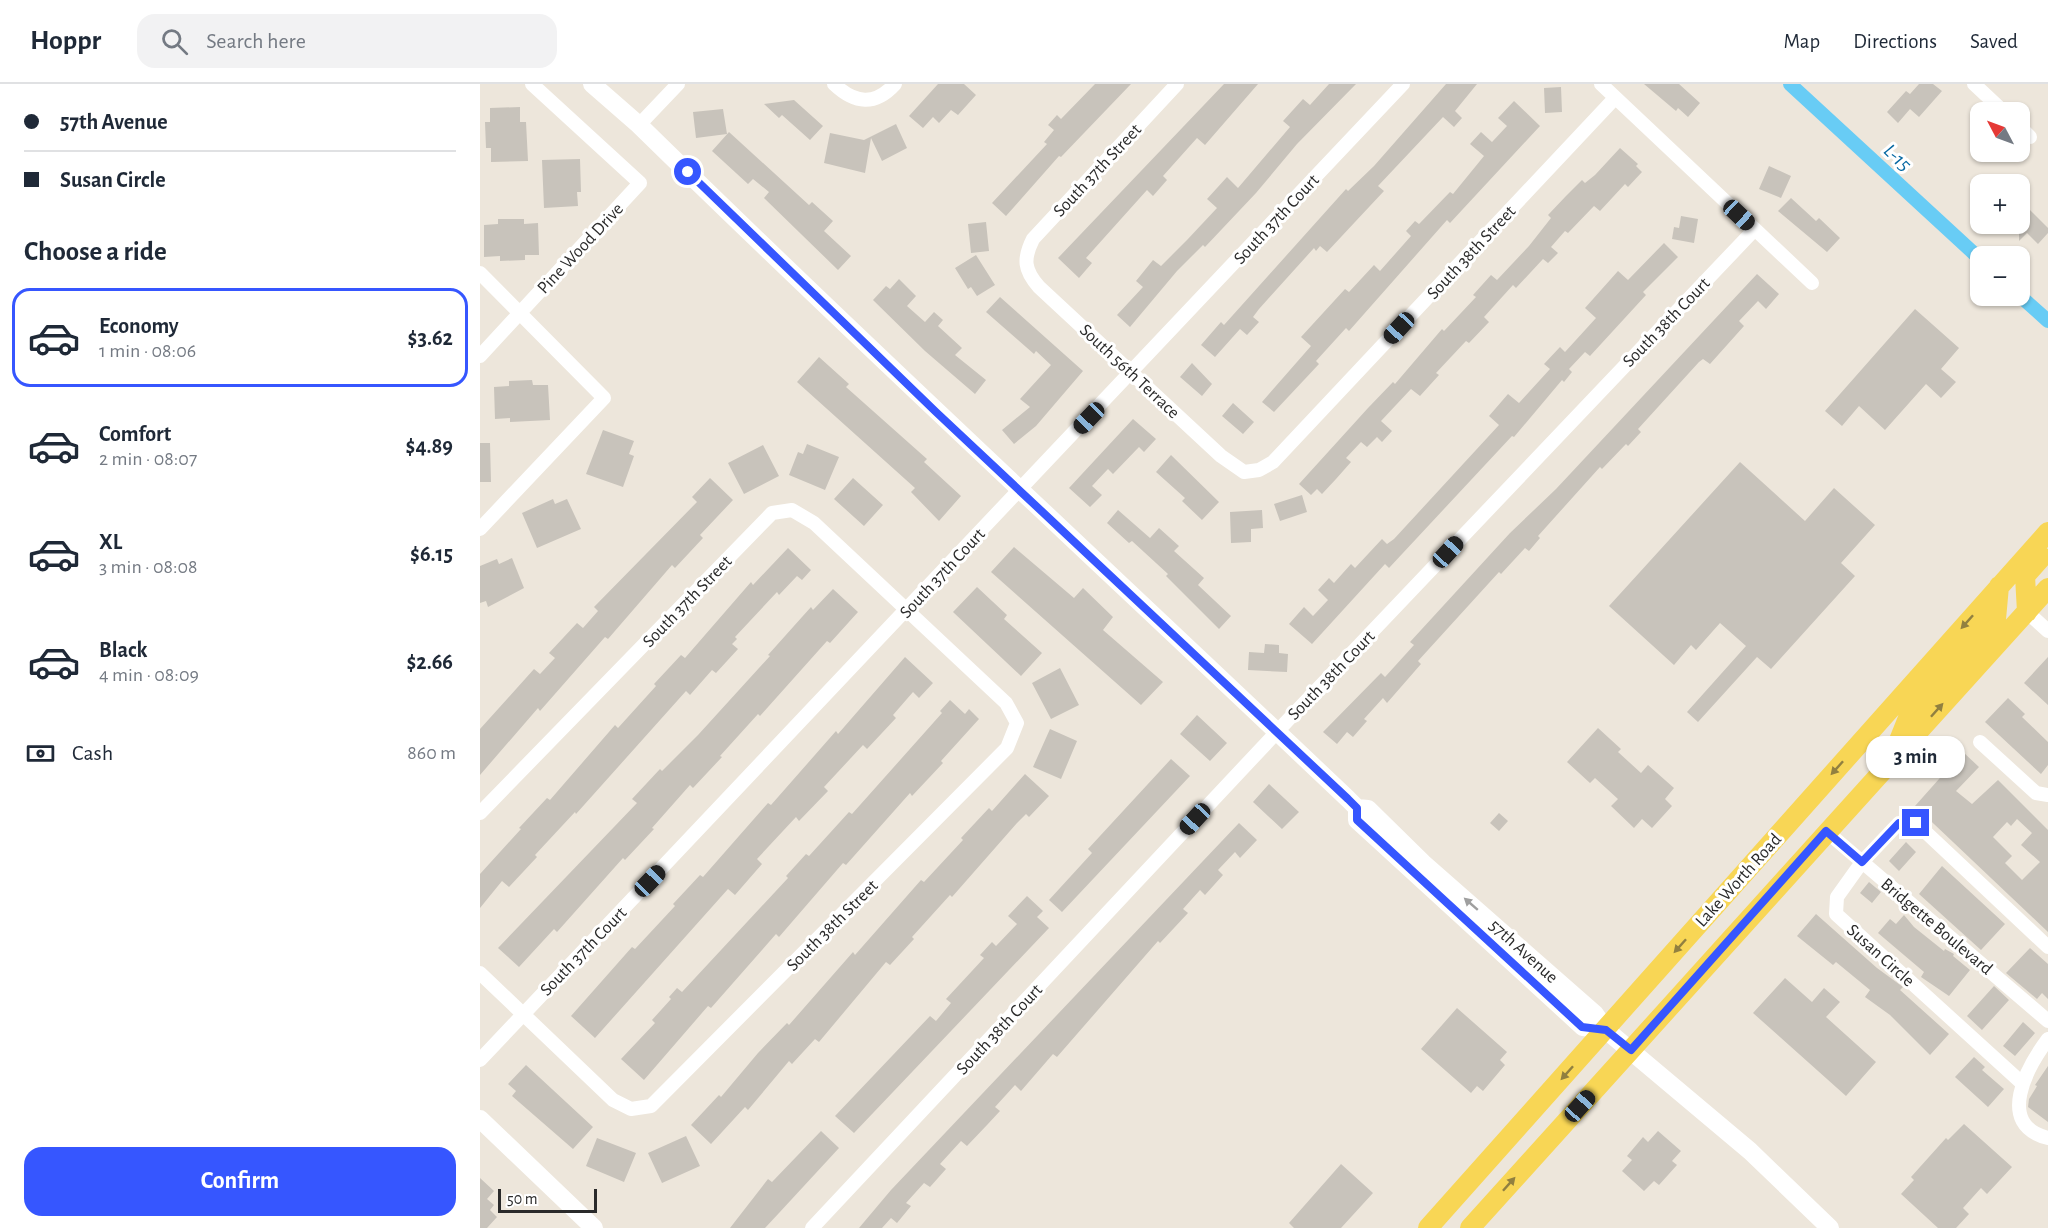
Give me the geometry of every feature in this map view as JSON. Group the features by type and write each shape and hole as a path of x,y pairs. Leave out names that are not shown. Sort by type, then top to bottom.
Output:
{"main road":[{"name":"Lake Worth Road","path":"1432,1225 2048,532"},
{"path":"2027,612 2025,576 2048,550"},
{"path":"1890,762 1908,718 1996,619 1999,586"},
{"name":"Lake Worth Road","path":"1470,1228 1826,831 2048,588"}],"street":[{"name":"Pine Wood Drive","path":"480,356 640,183 532,84"},
{"name":"57th Avenue","path":"592,84 639,125 1019,491 1357,808 1357,820 1582,1027 1606,1030 1631,1050 1750,1151 1830,1228"},
{"path":"639,125 678,84"},
{"path":"834,84 850,98 860,100 880,97 895,84"},
{"name":"South 37th Street","path":"1025,262 1033,239 1177,84"},
{"name":"South 37th Court","path":"480,1060 1131,375 1403,84"},
{"path":"1601,84 1812,284"},
{"path":"1974,84 1993,102"},
{"name":"South 38th Street","path":"1244,472 1259,470 1273,462 1616,98"},
{"name":"South 38th Court","path":"812,1228 1277,732 1755,229"},
{"name":"South 56th Terrace","path":"1025,262 1027,271 1039,286 1131,375 1221,456 1244,472"},
{"path":"480,273 604,398 480,529"},
{"name":"South 37th Street","path":"480,813 772,513 792,510 814,523 1006,703 1017,723"},
{"path":"2027,612 2048,631"},
{"name":"South 38th Street","path":"523,1014 613,1100 631,1109 651,1106 1007,748 1017,723"},
{"path":"1980,742 2036,793 2048,795"},
{"name":"Susan Circle","path":"2023,1084 1836,915 1837,897 1862,862 1899,823 1916,823 2048,947"},
{"name":"Bridgette Boulevard","path":"1826,831 2048,1021"},
{"path":"480,973 523,1014"},
{"path":"2048,1039 2023,1084 2018,1108 2021,1117 2032,1131 2048,1138"},
{"path":"480,1119 594,1228"}],"building":[{"path":"938,84 964,84 976,95 958,115 951,110 939,123 933,117 923,128 909,116"},
{"path":"1095,84 1131,84 1061,157 1059,156 1006,216 992,203 1047,144 1044,142 1054,130 1048,125 1057,115 1061,119"},
{"path":"1224,84 1258,84 1205,145 1197,138 1163,176 1167,180 1153,196 1147,190 1086,258 1092,263 1079,278 1058,258"},
{"path":"1329,84 1356,84 1297,144 1256,193 1205,247 1203,245 1177,271 1130,327 1117,315 1143,287 1136,281 1153,260 1161,266 1187,240 1217,208 1207,199 1227,177 1238,188 1290,127 1283,121 1303,99 1310,105"},
{"path":"1446,84 1477,84 1455,111 1462,118 1454,127 1443,117 1378,186 1384,191 1327,252 1320,246 1316,251 1314,248 1259,309 1253,317 1259,322 1247,335 1240,329 1215,357 1201,345 1221,322 1224,325 1346,189 1348,191 1374,166"},
{"path":"1644,84 1679,84 1700,103 1688,117 1678,108 1676,111"},
{"path":"1919,84 1933,84 1942,91 1919,117 1910,109 1898,123 1887,112 1906,91 1910,94"},
{"path":"1561,87 1562,112 1545,113 1544,88"},
{"path":"794,100 823,126 810,140 782,115 779,118 764,104"},
{"path":"1514,101 1540,126 1450,223 1447,220 1349,331 1346,328 1316,361 1319,364 1274,412 1262,402 1311,346 1301,337 1345,289 1349,292 1374,265 1380,271 1411,236 1406,231 1415,221 1419,224 1450,192 1453,194 1484,156 1470,144 1481,132 1492,142 1507,126 1498,118"},
{"path":"520,107 520,122 526,122 528,161 491,162 491,148 486,148 485,122 490,122 490,108"},
{"path":"723,109 727,134 696,138 693,112"},
{"path":"896,124 907,148 882,161 871,138 865,173 824,163 830,133 864,140"},
{"path":"729,132 809,205 812,202 833,221 824,231 851,256 838,270 764,198 769,192 753,179 748,184 712,151"},
{"path":"1620,148 1638,164 1636,166 1642,172 1628,187 1625,184 1600,211 1594,206 1568,233 1565,231 1551,247 1558,253 1548,263 1543,259 1516,288 1513,285 1484,317 1489,322 1469,343 1466,341 1436,373 1439,375 1420,396 1411,389 1381,421 1392,431 1382,442 1377,437 1367,447 1361,442 1346,458 1351,462 1322,494 1317,489 1311,495 1299,484 1368,408 1393,382 1395,384 1442,329 1444,331 1476,297 1473,295 1491,275 1497,280 1529,246 1551,218 1548,215 1566,196 1582,180 1585,183 1595,175"},
{"path":"580,159 581,192 577,192 578,206 544,208 542,160"},
{"path":"1769,166 1791,176 1781,198 1759,189"},
{"path":"1791,198 1816,221 1819,218 1840,238 1827,252 1778,211"},
{"path":"2030,210 2048,228 2048,233 2038,244 2028,234 2030,234"},
{"path":"1681,216 1698,219 1694,243 1672,239 1674,227 1679,228"},
{"path":"498,219 524,219 524,224 538,223 539,255 525,255 525,260 500,261 500,256 484,257 484,225 498,224"},
{"path":"986,222 989,251 971,253 968,224"},
{"path":"2019,234 2026,234 2019,241"},
{"path":"1664,243 1678,257 1643,292 1646,295 1590,356 1585,352 1569,369 1572,372 1564,382 1562,380 1514,437 1512,436 1389,568 1385,564 1312,644 1289,624 1304,607 1313,616 1328,600 1318,590 1329,578 1334,583 1351,564 1355,568 1382,539 1387,544 1394,539 1499,425 1489,416 1508,394 1519,403 1550,369 1544,364 1560,347 1565,352 1596,318 1585,308 1618,271 1628,280"},
{"path":"976,255 995,285 977,296 971,287 968,289 955,268"},
{"path":"1757,274 1779,294 1766,309 1758,301 1739,321 1744,326 1710,364 1703,359 1699,362 1638,429 1641,432 1602,469 1600,467 1538,536 1540,538 1529,551 1525,548 1501,574 1499,572 1418,661 1421,664 1387,703 1383,698 1364,719 1367,721 1353,737 1347,732 1337,744 1323,732 1381,673 1385,677 1414,645 1410,642 1510,533 1556,489"},
{"path":"899,279 916,296 907,306 925,322 934,312 943,320 938,326 962,348 955,355 986,380 975,394 925,351 873,300 886,286 890,289"},
{"path":"1000,297 1083,371 1036,426 1014,444 1002,430 1030,407 1020,399 1051,365 1036,351 1034,354 986,312"},
{"path":"1915,309 1959,348 1941,369 1956,382 1941,398 1926,384 1885,430 1859,406 1842,426 1825,411"},
{"path":"819,357 849,384 846,387 927,459 924,462 961,496 939,521 911,492 915,488 797,382"},
{"path":"1192,363 1212,384 1202,396 1180,377"},
{"path":"532,380 533,385 548,385 550,420 510,422 510,418 495,419 494,387 509,386 509,381"},
{"path":"1233,403 1254,422 1243,434 1222,416"},
{"path":"1133,419 1156,439 1144,452 1139,447 1113,474 1108,469 1092,486 1102,495 1090,507 1069,488"},
{"path":"603,430 634,441 629,454 634,456 623,487 586,474"},
{"path":"480,443 490,443 491,482 480,482"},
{"path":"807,444 839,457 825,490 789,475 798,452 803,454"},
{"path":"763,445 779,476 744,494 728,463"},
{"path":"1171,455 1219,502 1202,520 1182,501 1185,498 1156,472"},
{"path":"1740,462 1805,521 1834,488 1875,525 1841,563 1855,576 1771,669 1757,657 1698,722 1687,712 1746,646 1720,623 1696,650 1691,645 1674,665 1609,606"},
{"path":"710,478 733,500 700,535 703,538 675,568 672,565 608,639 605,637 540,711 538,708 480,775 480,729 534,669 540,674 555,658 549,653 577,623 583,628 598,611 594,607 697,502 692,497"},
{"path":"853,478 883,505 864,526 834,499"},
{"path":"1302,495 1307,512 1280,521 1274,504"},
{"path":"553,499 555,504 567,499 581,529 537,548 522,513"},
{"path":"1118,510 1150,538 1159,528 1179,546 1174,551 1204,578 1198,585 1231,616 1219,629 1166,576 1168,574 1132,541 1129,543 1107,523"},
{"path":"1262,510 1263,528 1251,529 1251,542 1231,543 1230,512"},
{"path":"1014,547 1074,598 1083,588 1113,617 1103,630 1163,682 1141,705 991,572"},
{"path":"788,548 811,570 802,580 797,576 779,595 777,592 735,637 737,639 732,644 738,649 716,673 712,670 690,695 686,691 576,814 575,812 535,855 537,857 509,887 502,881 480,908 480,874 521,829 519,828 547,798 550,800 615,725 618,728 681,655 685,658 751,582 753,585"},
{"path":"512,558 524,588 488,607 486,601 480,603 480,566 497,559 499,564"},
{"path":"977,587 1007,615 1004,619 1042,653 1021,676 953,612"},
{"path":"833,589 858,612 830,643 827,641 760,716 758,714 693,788 690,785 652,828 654,829 625,860 623,858 557,932 554,929 519,967 498,948 637,803 632,799 660,769 662,771 698,735 811,607 813,610"},
{"path":"1265,644 1279,645 1279,653 1288,654 1287,672 1248,670 1249,652 1264,653"},
{"path":"905,657 933,683 919,698 913,692 893,715 896,718 867,749 863,745 824,787 828,791 799,821 796,817 757,859 762,864 735,895 728,889 595,1038 571,1016 632,947 635,949 675,906 673,904 700,875 703,877 768,803 771,805 836,731 838,734"},
{"path":"2048,657 2048,705 2024,683"},
{"path":"1060,668 1079,705 1051,719 1032,683"},
{"path":"2008,698 2025,714 2022,717 2048,742 2048,765 2041,774 1985,722"},
{"path":"950,700 965,714 969,709 979,719 941,761 943,763 912,796 910,793 846,865 843,863 779,937 776,934 711,1008 708,1006 644,1080 621,1059 655,1023 652,1020 671,999 669,997 677,988 682,992 788,878 786,876 806,854 809,856 849,812 852,814 942,713 940,711"},
{"path":"1197,715 1227,743 1210,761 1180,734"},
{"path":"1598,728 1621,749 1618,752 1641,773 1648,765 1674,788 1665,799 1672,806 1652,828 1642,819 1634,828 1611,806 1618,799 1595,778 1590,783 1567,762"},
{"path":"1050,729 1077,741 1061,779 1033,767"},
{"path":"1963,752 1979,767 1956,791 1972,804 1998,780 2048,830 2048,932 1915,806","holes":["2017,819 2032,833 2021,845 2040,862 2022,880 2005,863 2012,856 1993,837 2007,822 2011,826"]},
{"path":"1171,759 1190,776 1062,912 1049,900 1092,853 1088,849"},
{"path":"1025,774 1049,796 1029,817 1026,814 1017,823 952,897 950,895 912,937 914,939 890,965 886,962 819,1042 815,1039 792,1064 789,1061 748,1110 745,1107 711,1144 691,1125 719,1095 721,1097 787,1023 789,1025 853,952 855,955 921,880 924,882 989,808 992,811"},
{"path":"1269,784 1299,812 1282,829 1253,802"},
{"path":"1499,813 1508,821 1499,831 1490,823"},
{"path":"1239,823 1257,840 1240,858 1235,852 1218,870 1223,875 1205,895 1200,890 1183,909 1188,913 1160,943 1158,941 1057,1057 1053,1054 1021,1091 1015,1085 995,1107 1000,1111 967,1146 961,1141 940,1164 946,1169 930,1187 924,1183 906,1203 911,1206 897,1223 891,1218 882,1228 859,1228 891,1190"},
{"path":"1906,842 1916,852 1899,871 1889,861"},
{"path":"1942,866 2005,924 1981,950 1919,894"},
{"path":"1869,882 1881,892 1872,903 1860,893"},
{"path":"1027,896 1043,911 1037,917 1049,928 854,1133 835,1116 930,1016 936,1021 951,1003 946,999 984,958 980,955 992,942 996,946 1017,924 1008,916"},
{"path":"1816,914 1877,968 1903,987 1900,990 1949,1034 1930,1055 1890,1015 1865,997 1870,990 1836,962 1833,965 1797,936"},
{"path":"1904,915 1914,927 1944,951 1945,949 1954,954 1953,956 1970,970 1949,996 1921,977 1924,972 1878,933 1890,919 1896,924"},
{"path":"2030,948 2048,964 2048,999 2042,993 2037,999 2006,973"},
{"path":"1785,978 1812,1002 1824,988 1840,1002 1826,1017 1876,1062 1846,1096 1753,1013"},
{"path":"1994,986 2009,1000 1982,1030 1967,1016"},
{"path":"1457,1008 1507,1052 1500,1060 1505,1065 1483,1091 1477,1086 1471,1093 1421,1049"},
{"path":"2023,1022 2035,1033 2015,1056 2003,1046"},
{"path":"1974,1057 1985,1067 1982,1070 2004,1089 1988,1107 1955,1077"},
{"path":"526,1065 593,1127 573,1149 512,1096 516,1091 508,1084"},
{"path":"2048,1066 2048,1122 2028,1107 2029,1099 2037,1086 2035,1085"},
{"path":"1964,1124 2012,1167 1987,1194 1981,1188 1963,1208 1969,1214 1956,1228 1938,1228 1901,1194 1914,1180 1911,1177 1946,1138 1948,1140"},
{"path":"821,1131 839,1148 765,1228 730,1228 768,1179 772,1182"},
{"path":"1658,1131 1681,1151 1672,1161 1677,1165 1659,1185 1654,1181 1644,1191 1622,1171 1632,1160 1627,1156 1643,1137 1648,1142"},
{"path":"686,1136 700,1166 662,1183 648,1153"},
{"path":"597,1138 636,1153 624,1182 586,1166"},
{"path":"1341,1164 1373,1193 1341,1228 1294,1228 1289,1223"},
{"path":"480,1178 494,1191 487,1199 494,1205 490,1210 497,1217 487,1228 480,1228"}],"waterway":[{"name":"L-15","path":"1790,84 1970,250"},
{"name":"L-15","path":"2030,305 2048,321"}],"route":[{"path":"688,172 936,412 1348,799 1357,808 1357,820 1413,874 1582,1027 1606,1030 1631,1050 1826,831 1862,862 1899,823 1916,823"}]}
